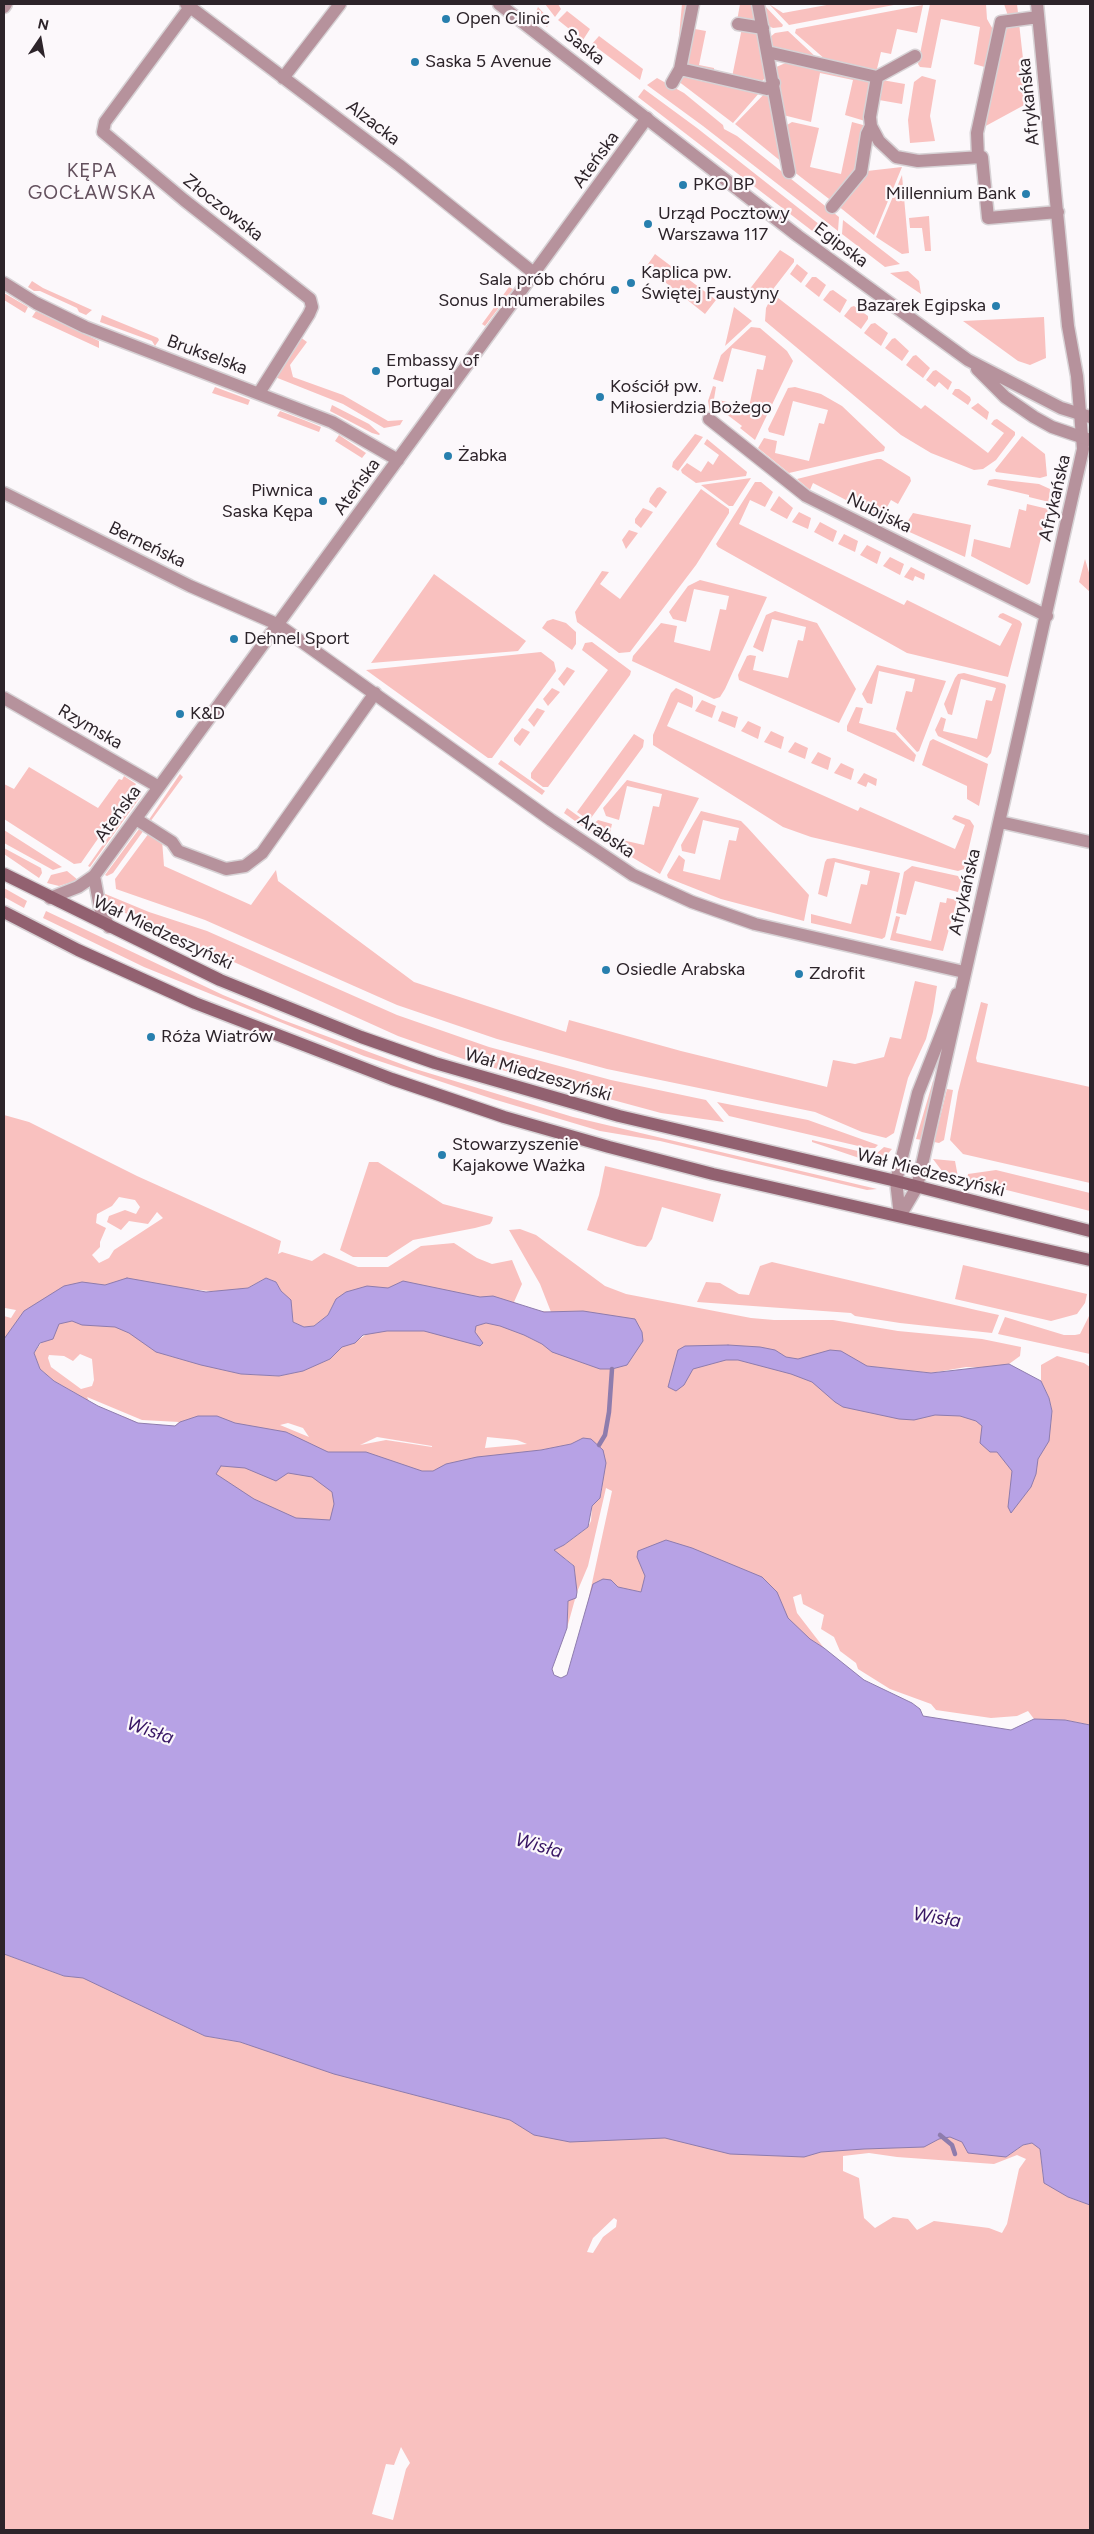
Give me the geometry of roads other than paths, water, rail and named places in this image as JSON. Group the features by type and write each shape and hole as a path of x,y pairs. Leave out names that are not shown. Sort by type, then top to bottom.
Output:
{"main road":[{"name":"Wał Miedzeszyński","path":"4,874 109,927 250,993 435,1063 618,1116 896,1181 1090,1231"},
{"path":"4,912 78,950 195,1003 401,1082 609,1147 713,1174 1090,1260"}],"street":[{"path":"283,78 340,4"},
{"name":"Saska","path":"499,4 648,118"},
{"path":"672,83 680,69 692,4"},
{"path":"758,4 789,172"},
{"name":"Afrykańska","path":"900,1216 917,1187 961,1001 960,990 964,972 1087,439 1086,416 1068,326 1036,4"},
{"name":"Alzacka","path":"188,5 403,168 535,274"},
{"name":"Złoczowska","path":"188,5 105,122 103,130 106,137 310,299 312,307 309,314 259,393"},
{"path":"978,157 977,133 1001,22 1038,17"},
{"path":"738,24 763,28"},
{"path":"767,52 877,77 915,56"},
{"path":"680,69 767,89 774,83"},
{"path":"877,77 870,117 871,126 879,141 896,158 931,164 982,157 988,218 1058,212"},
{"name":"Ateńska","path":"50,898 78,887 94,876 648,118"},
{"name":"Egipska","path":"648,118 798,236 968,360 1061,408 1086,416"},
{"path":"832,207 861,172 867,134 871,126"},
{"name":"Brukselska","path":"4,283 36,303 85,327 332,422 398,460"},
{"name":"Egipska","path":"968,360 1005,397 1020,408 1052,427 1087,439"},
{"name":"Nubijska","path":"709,419 806,496 1047,616"},
{"name":"Berneńska","path":"4,493 190,586 277,624"},
{"name":"Arabska","path":"277,624 551,820 633,875 692,902 738,918 964,972"},
{"path":"136,819 172,842 178,851 226,869 245,866 262,853 375,693"},
{"name":"Rzymska","path":"4,698 159,787"},
{"path":"1000,822 1090,842"},
{"path":"94,876 100,908 109,927"},
{"name":"Afrykańska","path":"900,1216 896,1181 918,1093 954,998 960,990"}],"water":[{"name":"Wisła","path":"127,1278 206,1292 248,1288 266,1278 276,1282 281,1291 291,1300 293,1322 304,1327 314,1326 328,1315 336,1299 346,1292 367,1286 388,1288 403,1281 480,1297 493,1296 544,1312 583,1311 635,1319 642,1332 643,1341 627,1365 612,1369 600,1369 552,1352 542,1344 524,1335 486,1323 476,1326 475,1332 483,1343 480,1346 424,1331 387,1331 363,1335 355,1343 342,1347 330,1359 303,1371 279,1376 241,1374 201,1365 156,1352 129,1333 115,1327 82,1325 72,1321 59,1324 53,1339 40,1343 34,1353 40,1369 54,1381 98,1406 138,1423 175,1426 180,1422 198,1416 217,1416 235,1423 286,1432 328,1452 366,1452 422,1471 433,1471 446,1464 477,1457 541,1450 571,1444 583,1438 591,1439 603,1450 606,1463 600,1498 592,1506 588,1527 554,1550 574,1566 577,1592 576,1598 568,1601 567,1628 552,1669 554,1675 561,1678 567,1675 593,1584 603,1579 611,1580 618,1587 641,1592 645,1576 637,1557 638,1551 666,1540 692,1548 762,1577 777,1592 788,1618 810,1639 864,1680 912,1703 920,1709 923,1716 1011,1730 1034,1719 1065,1720 1090,1725 1090,2205 1068,2197 1044,2183 1040,2149 1032,2143 1023,2145 1006,2157 968,2153 962,2142 950,2137 939,2139 924,2147 821,2152 804,2157 730,2154 665,2138 570,2142 534,2135 510,2120 334,2074 240,2042 205,2036 83,1978 64,1976 4,1954 4,1339 24,1311 64,1286 82,1282 105,1285","holes":["221,1466 245,1468 276,1481 288,1473 312,1477 332,1492 334,1504 330,1520 296,1518 254,1499 216,1474"]},
{"path":"728,1345 775,1350 786,1357 798,1359 830,1350 841,1351 867,1366 931,1373 1009,1364 1041,1381 1049,1398 1052,1411 1049,1441 1038,1459 1036,1474 1031,1487 1011,1513 1008,1507 1012,1471 997,1452 990,1452 980,1443 982,1426 976,1421 960,1416 935,1415 914,1420 899,1419 843,1407 812,1382 791,1374 738,1360 726,1360 693,1369 684,1385 676,1391 668,1387 678,1350 685,1346"}],"waterway":[{"path":"599,1445 605,1435 609,1412 612,1369"},
{"path":"940,2135 952,2145 955,2154"}],"place":[{"name":"Open Clinic","path":"446,19"},
{"name":"Saska 5 Avenue","path":"415,62"},
{"name":"PKO BP","path":"683,185"},
{"name":"Millennium Bank","path":"1026,194"},
{"name":"Urząd Pocztowy Warszawa 117","path":"648,224"},
{"name":"Kaplica pw. Świętej Faustyny","path":"631,283"},
{"name":"Sala prób chóru Sonus Innumerabiles","path":"615,290"},
{"name":"Bazarek Egipska","path":"996,306"},
{"name":"Embassy of Portugal","path":"376,371"},
{"name":"Kościół pw. Miłosierdzia Bożego","path":"600,397"},
{"name":"Żabka","path":"448,456"},
{"name":"Piwnica Saska Kępa","path":"323,501"},
{"name":"Dehnel Sport","path":"234,639"},
{"name":"K&D","path":"180,714"},
{"name":"Osiedle Arabska","path":"606,970"},
{"name":"Zdrofit","path":"799,974"},
{"name":"Róża Wiatrów","path":"151,1037"},
{"name":"Stowarzyszenie Kajakowe Ważka","path":"442,1155"}],"district":[{"name":"KĘPA GOCŁAWSKA","path":"92,182"}]}
